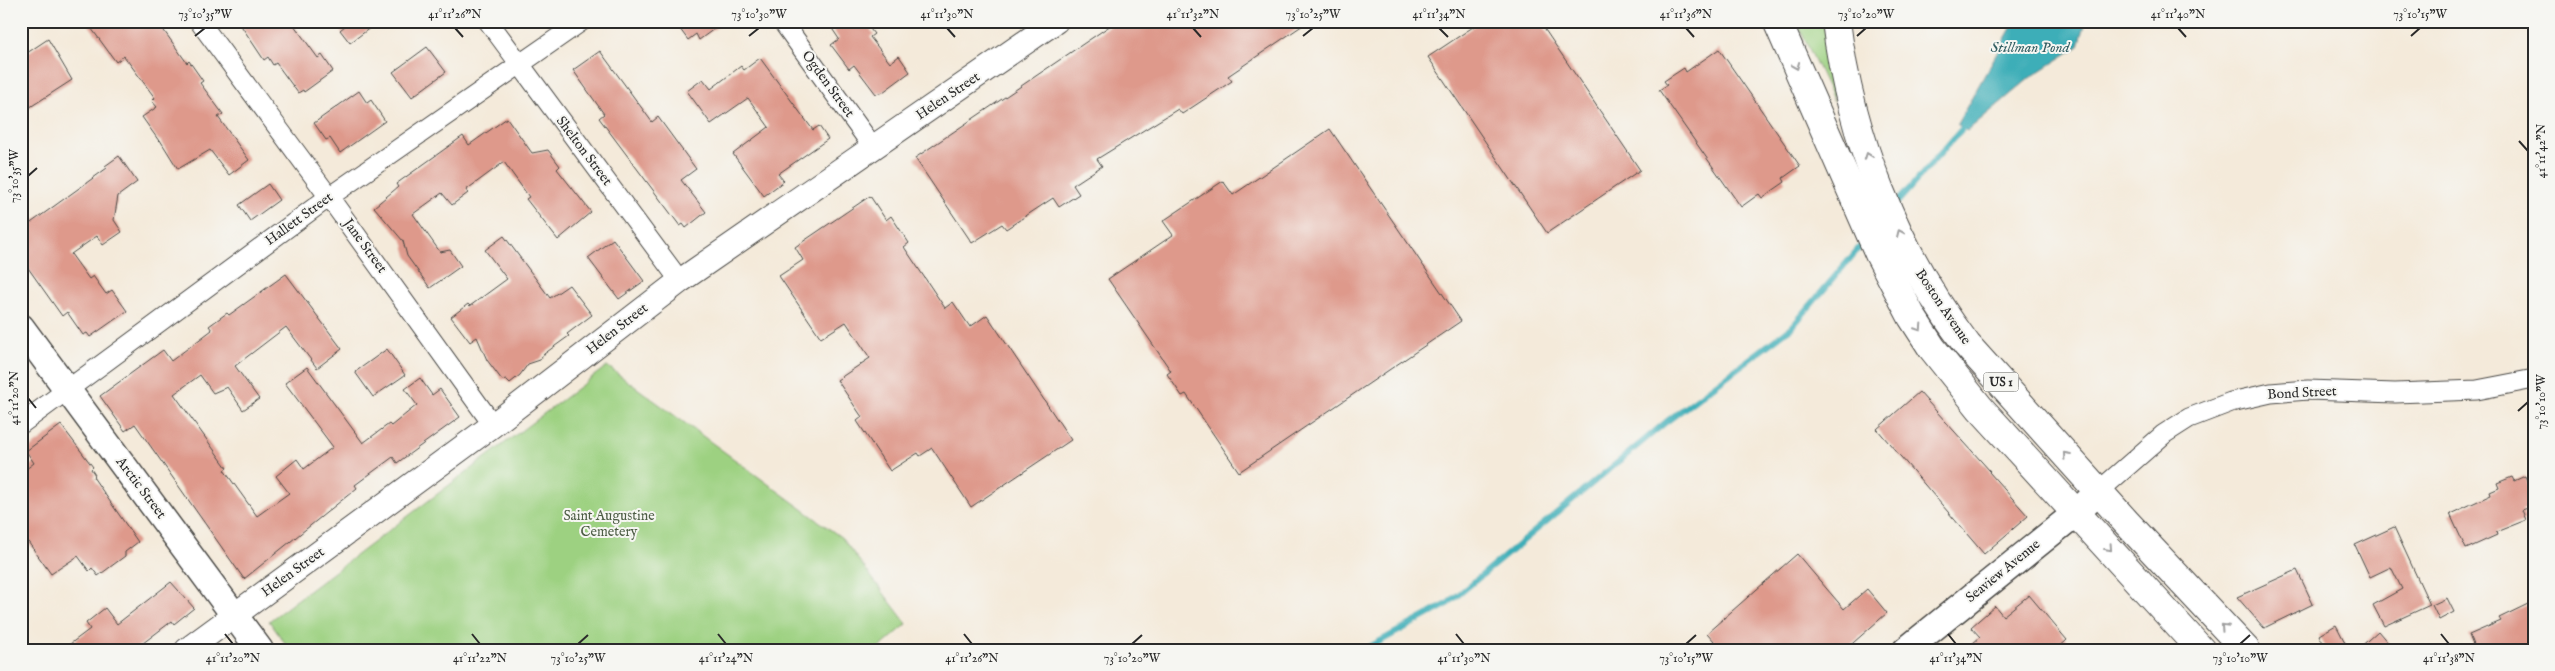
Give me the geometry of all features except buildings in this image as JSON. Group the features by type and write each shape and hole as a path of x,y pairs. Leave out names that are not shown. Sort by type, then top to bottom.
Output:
{"main road":[{"name":"Boston Avenue","path":"1777,21 1895,286 1932,348 1955,378 2201,650"},
{"name":"Boston Avenue","path":"1836,21 1844,76 1853,110 1886,201 1914,264 1945,316 1967,345 2246,650"},
{"name":"Arctic Street","path":"21,327 260,650"},
{"name":"Seaview Avenue","path":"1906,650 2076,513 2099,490"},
{"path":"2158,602 2182,582"}],"street":[{"name":"Jane Street","path":"199,21 329,196 493,425"},
{"name":"Shelton Street","path":"488,21 680,281"},
{"name":"Hallett Street","path":"21,424 329,196 582,21"},
{"name":"Ogden Street","path":"782,21 873,147"},
{"name":"Helen Street","path":"187,650 493,425 680,281 1056,21"},
{"name":"Bond Street","path":"2099,490 2164,434 2189,418 2232,402 2270,393 2299,390 2395,393 2477,390 2534,379"}],"green space":[{"path":"1796,21 1824,21 1834,101"},
{"name":"Saint Augustine Cemetery","path":"607,366 842,538 907,624 877,650 290,650 269,621"}],"water":[{"name":"Stillman Pond","path":"2015,21 2086,21 2079,46 2031,77 1967,131 1957,124"}],"waterway":[{"path":"1894,206 1968,122"},
{"path":"1364,650 1446,605 1666,422 1792,327 1865,241"}]}
